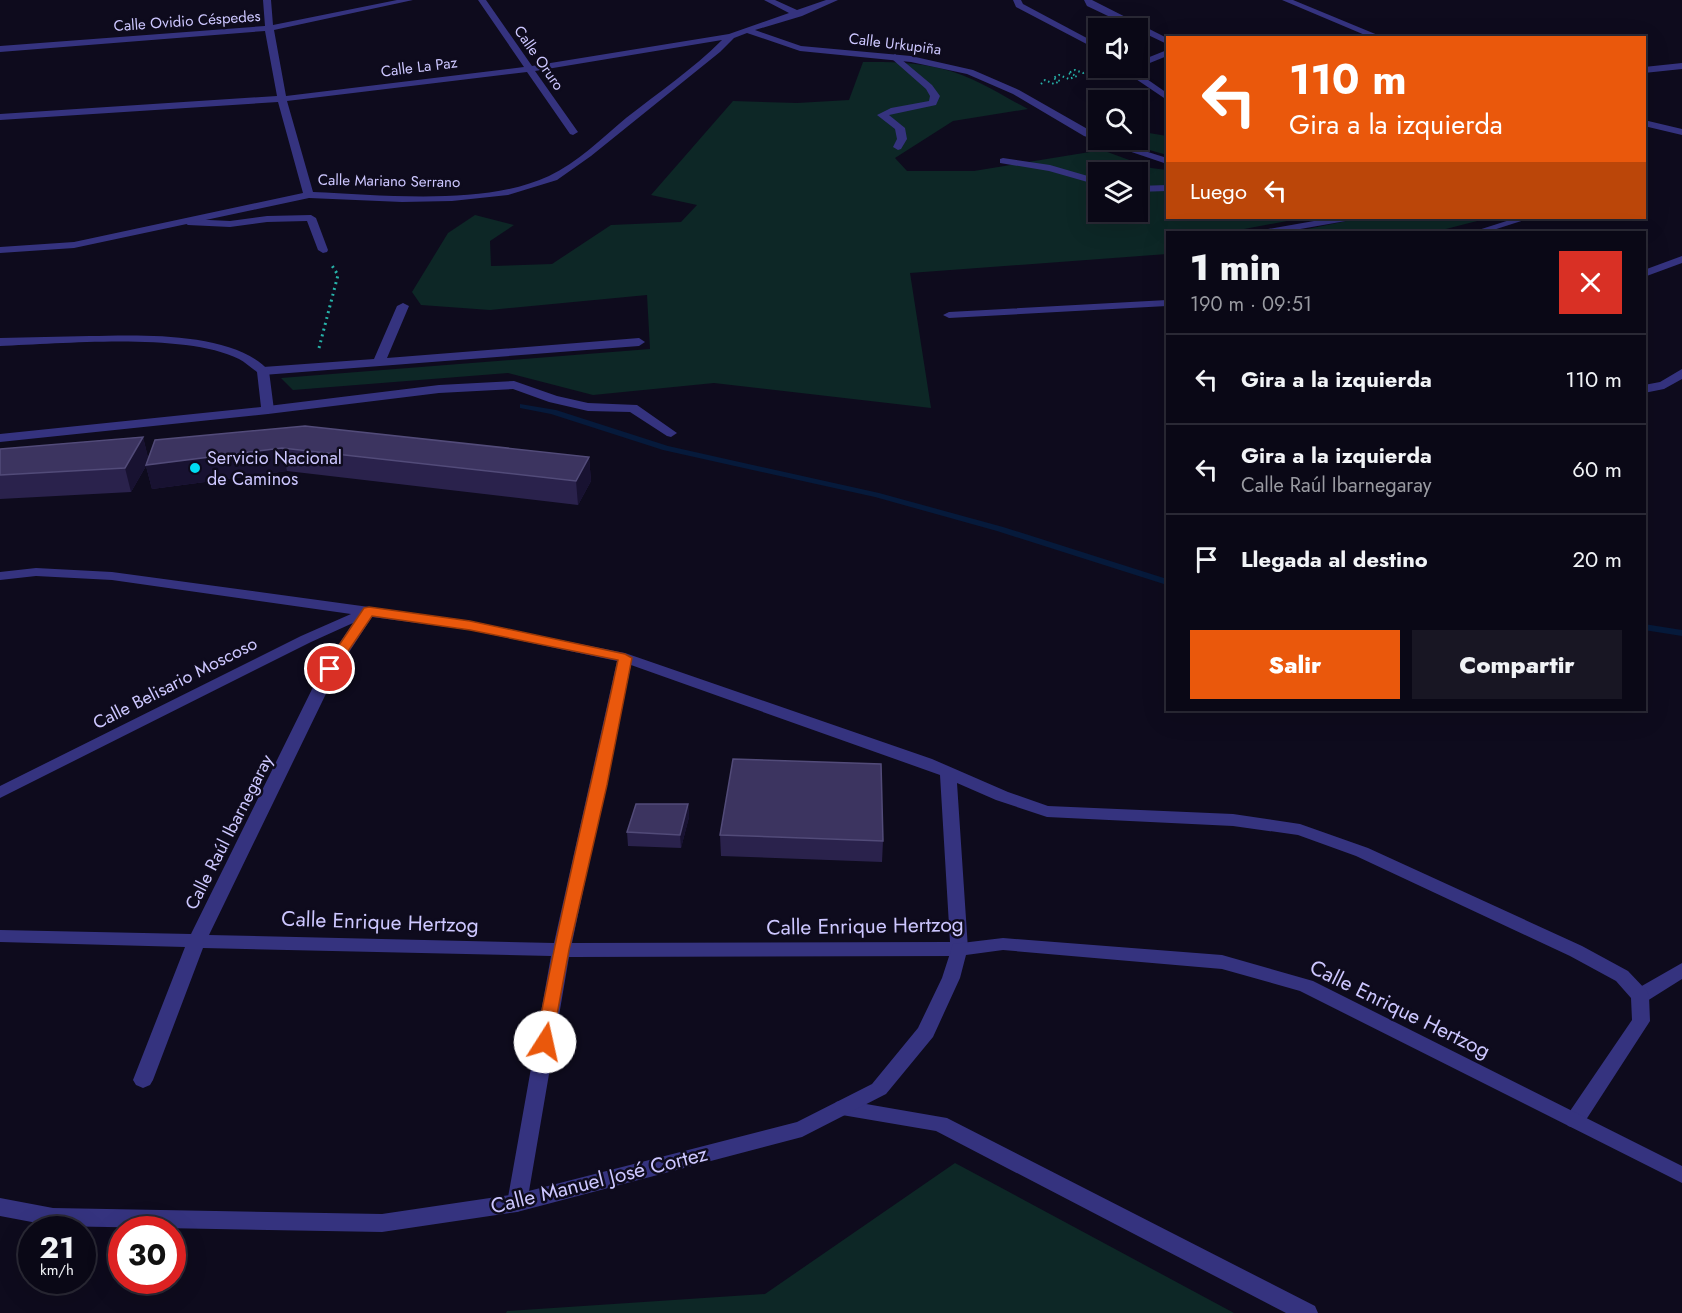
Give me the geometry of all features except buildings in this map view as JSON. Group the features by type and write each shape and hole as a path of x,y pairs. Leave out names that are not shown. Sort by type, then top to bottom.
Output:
{"street":[{"path":"267,0 269,28 281,99 309,195"},
{"name":"Calle Ovidio Céspedes","path":"0,49 269,28 409,0"},
{"name":"Calle Oruro","path":"482,0 573,132"},
{"path":"768,0 799,14"},
{"name":"Calle La Paz","path":"0,117 281,99 529,69 731,36 834,0"},
{"path":"1017,0 1019,5 1088,42"},
{"path":"1088,0 1090,4 1166,41"},
{"path":"1286,0 1377,36"},
{"name":"Calle Urkupiña","path":"746,30 819,51 895,57 955,68 1016,92 1088,134"},
{"name":"Calle Mariano Serrano","path":"0,250 74,245 309,195 402,199 452,198 504,193 553,178 588,154 717,50 731,36"},
{"path":"1148,61 1166,53"},
{"path":"895,57 936,96 933,103 926,106 891,109 882,115 900,128 903,138 898,147"},
{"path":"1646,70 1682,66"},
{"path":"1140,78 1166,96"},
{"path":"1646,123 1682,132"},
{"name":"Calle Urkupiña","path":"1134,150 1166,161"},
{"path":"1004,161 1050,168 1088,179"},
{"path":"1148,189 1166,188"},
{"path":"188,222 230,224 276,218 311,218 323,250"},
{"path":"1274,231 1340,219"},
{"path":"1480,231 1522,219"},
{"path":"1646,273 1682,259"},
{"path":"949,315 1166,303"},
{"path":"379,362 403,306"},
{"path":"0,342 145,340 192,343 242,356 263,371 639,342"},
{"path":"263,371 267,410"},
{"path":"1646,389 1670,383 1682,373"},
{"path":"0,438 439,389 514,385 553,399 588,407 633,408 671,433"},
{"path":"0,588 36,572"},
{"path":"0,576 36,572 112,576 470,626 625,658 948,772 1002,796 1047,810 1233,820 1300,830 1362,852 1576,951 1622,976 1640,996 1641,1021 1575,1120"},
{"name":"Calle Belisario Moscoso","path":"0,793 306,639 369,611"},
{"name":"Calle Raúl Ibarnegaray","path":"143,1080 197,940 330,669 369,611"},
{"path":"518,1203 561,950 625,658"},
{"name":"Calle Manuel José Cortez","path":"0,1207 53,1217 382,1223 518,1203 802,1129 879,1089 926,1032 951,978 959,949 948,772"},
{"name":"Calle Enrique Hertzog","path":"0,936 561,950 959,949 1003,944 1222,962 1306,986 1682,1175"},
{"path":"1640,996 1682,970"},
{"path":"843,1108 940,1124 1307,1313"}],"path":[{"path":"1016,92 1030,86 1040,89 1046,86 1040,83 1045,80 1054,84 1060,81 1053,78 1059,75 1069,79 1077,76 1068,73 1075,70 1083,73 1088,71"},
{"path":"313,367 333,301 338,275 323,250"}],"green space":[{"path":"863,62 903,63 933,67 976,81 1028,109 953,121 895,158 907,171 974,171 1102,150 1135,162 1088,162 1088,222 1148,222 1148,167 1166,170 1166,219 1298,219 1233,231 1166,231 1166,254 910,273 931,408 714,383 593,395 508,373 293,390 281,378 650,349 647,295 490,310 421,305 412,292 448,233 475,215 514,225 490,241 491,266 552,264 611,225 681,222 697,205 651,195 733,101 797,103 849,100"},
{"path":"1148,133 1166,136 1166,155 1148,150"},
{"path":"1356,219 1485,219 1438,231 1298,231"},
{"path":"955,1163 1234,1313 506,1313 507,1311 765,1294"}],"waterway":[{"path":"523,406 553,412 666,448 876,495 1000,529 1166,582"},
{"path":"1646,627 1682,633"}],"place":[{"name":"Servicio Nacional de Caminos","path":"195,468"}],"route":[{"path":"330,669 369,611 470,626 625,658 561,950 545,1042"}]}
